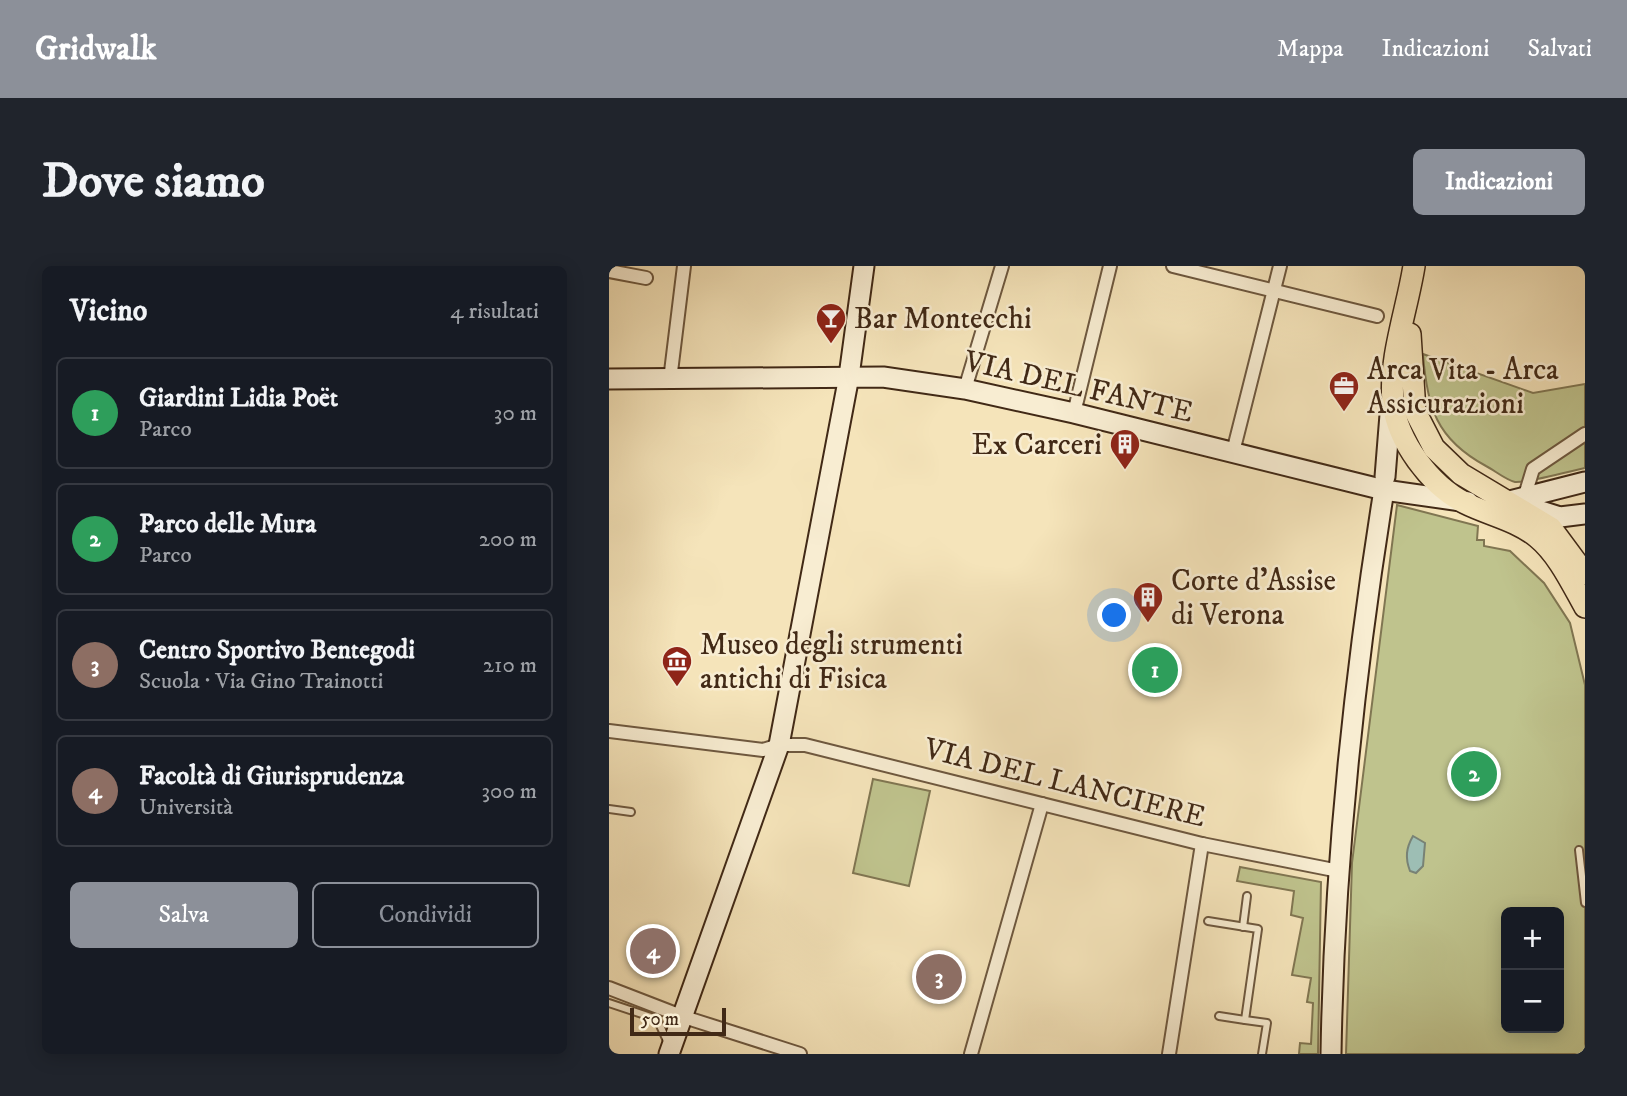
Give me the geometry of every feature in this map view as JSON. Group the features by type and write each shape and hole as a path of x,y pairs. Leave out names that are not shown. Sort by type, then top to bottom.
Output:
{"main road":[{"path":"1414,266 1393,373 1393,404 1399,429 1421,464 1457,497 1514,523 1540,539 1567,574 1585,607"},
{"path":"1409,300 1415,411 1434,448 1474,482 1516,498 1551,528 1585,574"}],"street":[{"path":"670,380 684,266"},
{"path":"670,1051 779,745 849,376 864,266"},
{"path":"965,389 1002,266"},
{"path":"1074,413 1110,266"},
{"path":"1173,266 1377,316"},
{"path":"1233,452 1280,266"},
{"path":"609,271 646,278"},
{"path":"1331,1054 1339,872 1393,373"},
{"path":"1393,373 1405,419 1426,456 1459,480 1516,498 1560,517 1585,514"},
{"name":"VIA DEL FANTE","path":"609,379 849,376 965,389 1294,466 1380,490 1457,497 1516,498"},
{"path":"1516,498 1533,469 1585,434"},
{"path":"1516,498 1585,482"},
{"path":"1516,498 1526,520 1540,539"},
{"name":"VIA DEL LANCIERE","path":"609,731 763,750 779,745 805,745 1202,844 1339,872"},
{"path":"971,1054 1042,804"},
{"path":"1170,1054 1202,844"},
{"path":"609,988 684,1017 800,1054"}],"lane":[{"path":"609,809 631,812"},
{"path":"1579,850 1585,903"},
{"path":"1243,927 1247,896"},
{"path":"1209,921 1258,929 1245,1020"},
{"path":"609,1003 657,1019 670,1051"},
{"path":"1219,1016 1268,1023 1262,1054"}],"green space":[{"path":"1423,354 1533,393 1585,384 1585,468 1515,482 1469,456 1445,433 1437,420 1428,390"},
{"path":"1397,505 1478,526 1477,540 1484,540 1484,546 1510,551 1544,583 1570,623 1585,685 1585,1054 1346,1054 1352,863"},
{"path":"873,779 930,791 909,886 853,873"},
{"path":"1240,867 1321,882 1318,1054 1299,1054 1300,1043 1311,1044 1313,1003 1307,1002 1311,978 1292,975 1303,918 1291,915 1294,891 1237,881"}],"water":[{"path":"1413,836 1425,843 1423,866 1416,873 1410,871 1407,857"}],"place":[{"name":"Bar Montecchi","path":"831,345"},
{"name":"Arca Vita - Arca Assicurazioni","path":"1344,413"},
{"name":"Ex Carceri","path":"1125,471"},
{"name":"Corte d’Assise di Verona","path":"1148,624"},
{"name":"Giardini Lidia Poët","path":"1155,670"},
{"name":"Museo degli strumenti antichi di Fisica","path":"677,688"},
{"name":"Parco delle Mura","path":"1474,774"},
{"name":"Facoltà di Giurisprudenza","path":"653,951"},
{"name":"Centro Sportivo Bentegodi","path":"939,977"}]}
